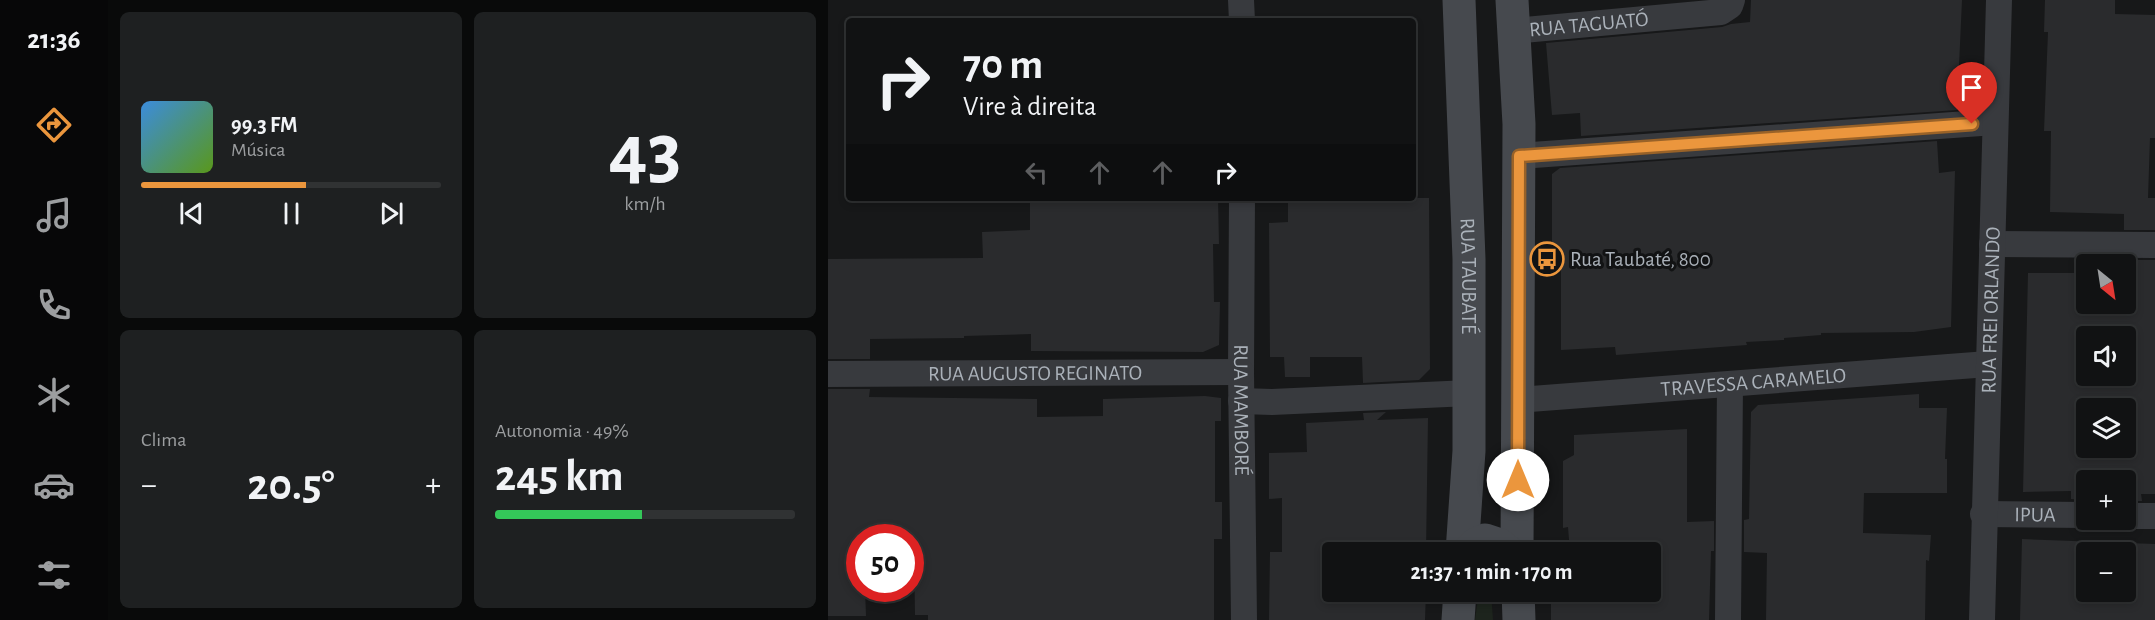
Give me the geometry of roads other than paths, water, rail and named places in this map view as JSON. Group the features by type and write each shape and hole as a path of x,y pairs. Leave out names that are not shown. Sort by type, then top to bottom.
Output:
{"main road":[{"name":"RUA TAUBATÉ","path":"1459,0 1469,259 1469,451 1463,542"},
{"path":"1513,16 1520,124 1517,542"},
{"path":"1458,620 1459,602"},
{"path":"1518,602 1519,620"}],"street":[{"path":"1241,0 1242,18"},
{"name":"RUA TAGUATÓ","path":"1513,16 1721,12 1728,8 1732,0"},
{"name":"RUA FREI ORLANDO","path":"1982,620 1983,514 1999,0"},
{"path":"1519,156 1995,122"},
{"name":"RUA MAMBORÉ","path":"1242,201 1241,401 1244,620"},
{"path":"1992,244 2155,245"},
{"name":"TRAVESSA CARAMELO","path":"1518,400 1988,364"},
{"name":"RUA AUGUSTO REGINATO","path":"828,374 1241,372"},
{"path":"1728,620 1730,384"},
{"path":"1241,401 1272,402 1469,393"},
{"name":"IPUA","path":"1983,514 2076,515"},
{"path":"2136,516 2155,516"}],"place":[{"name":"Rua Taubaté, 800","path":"1547,259"}]}
